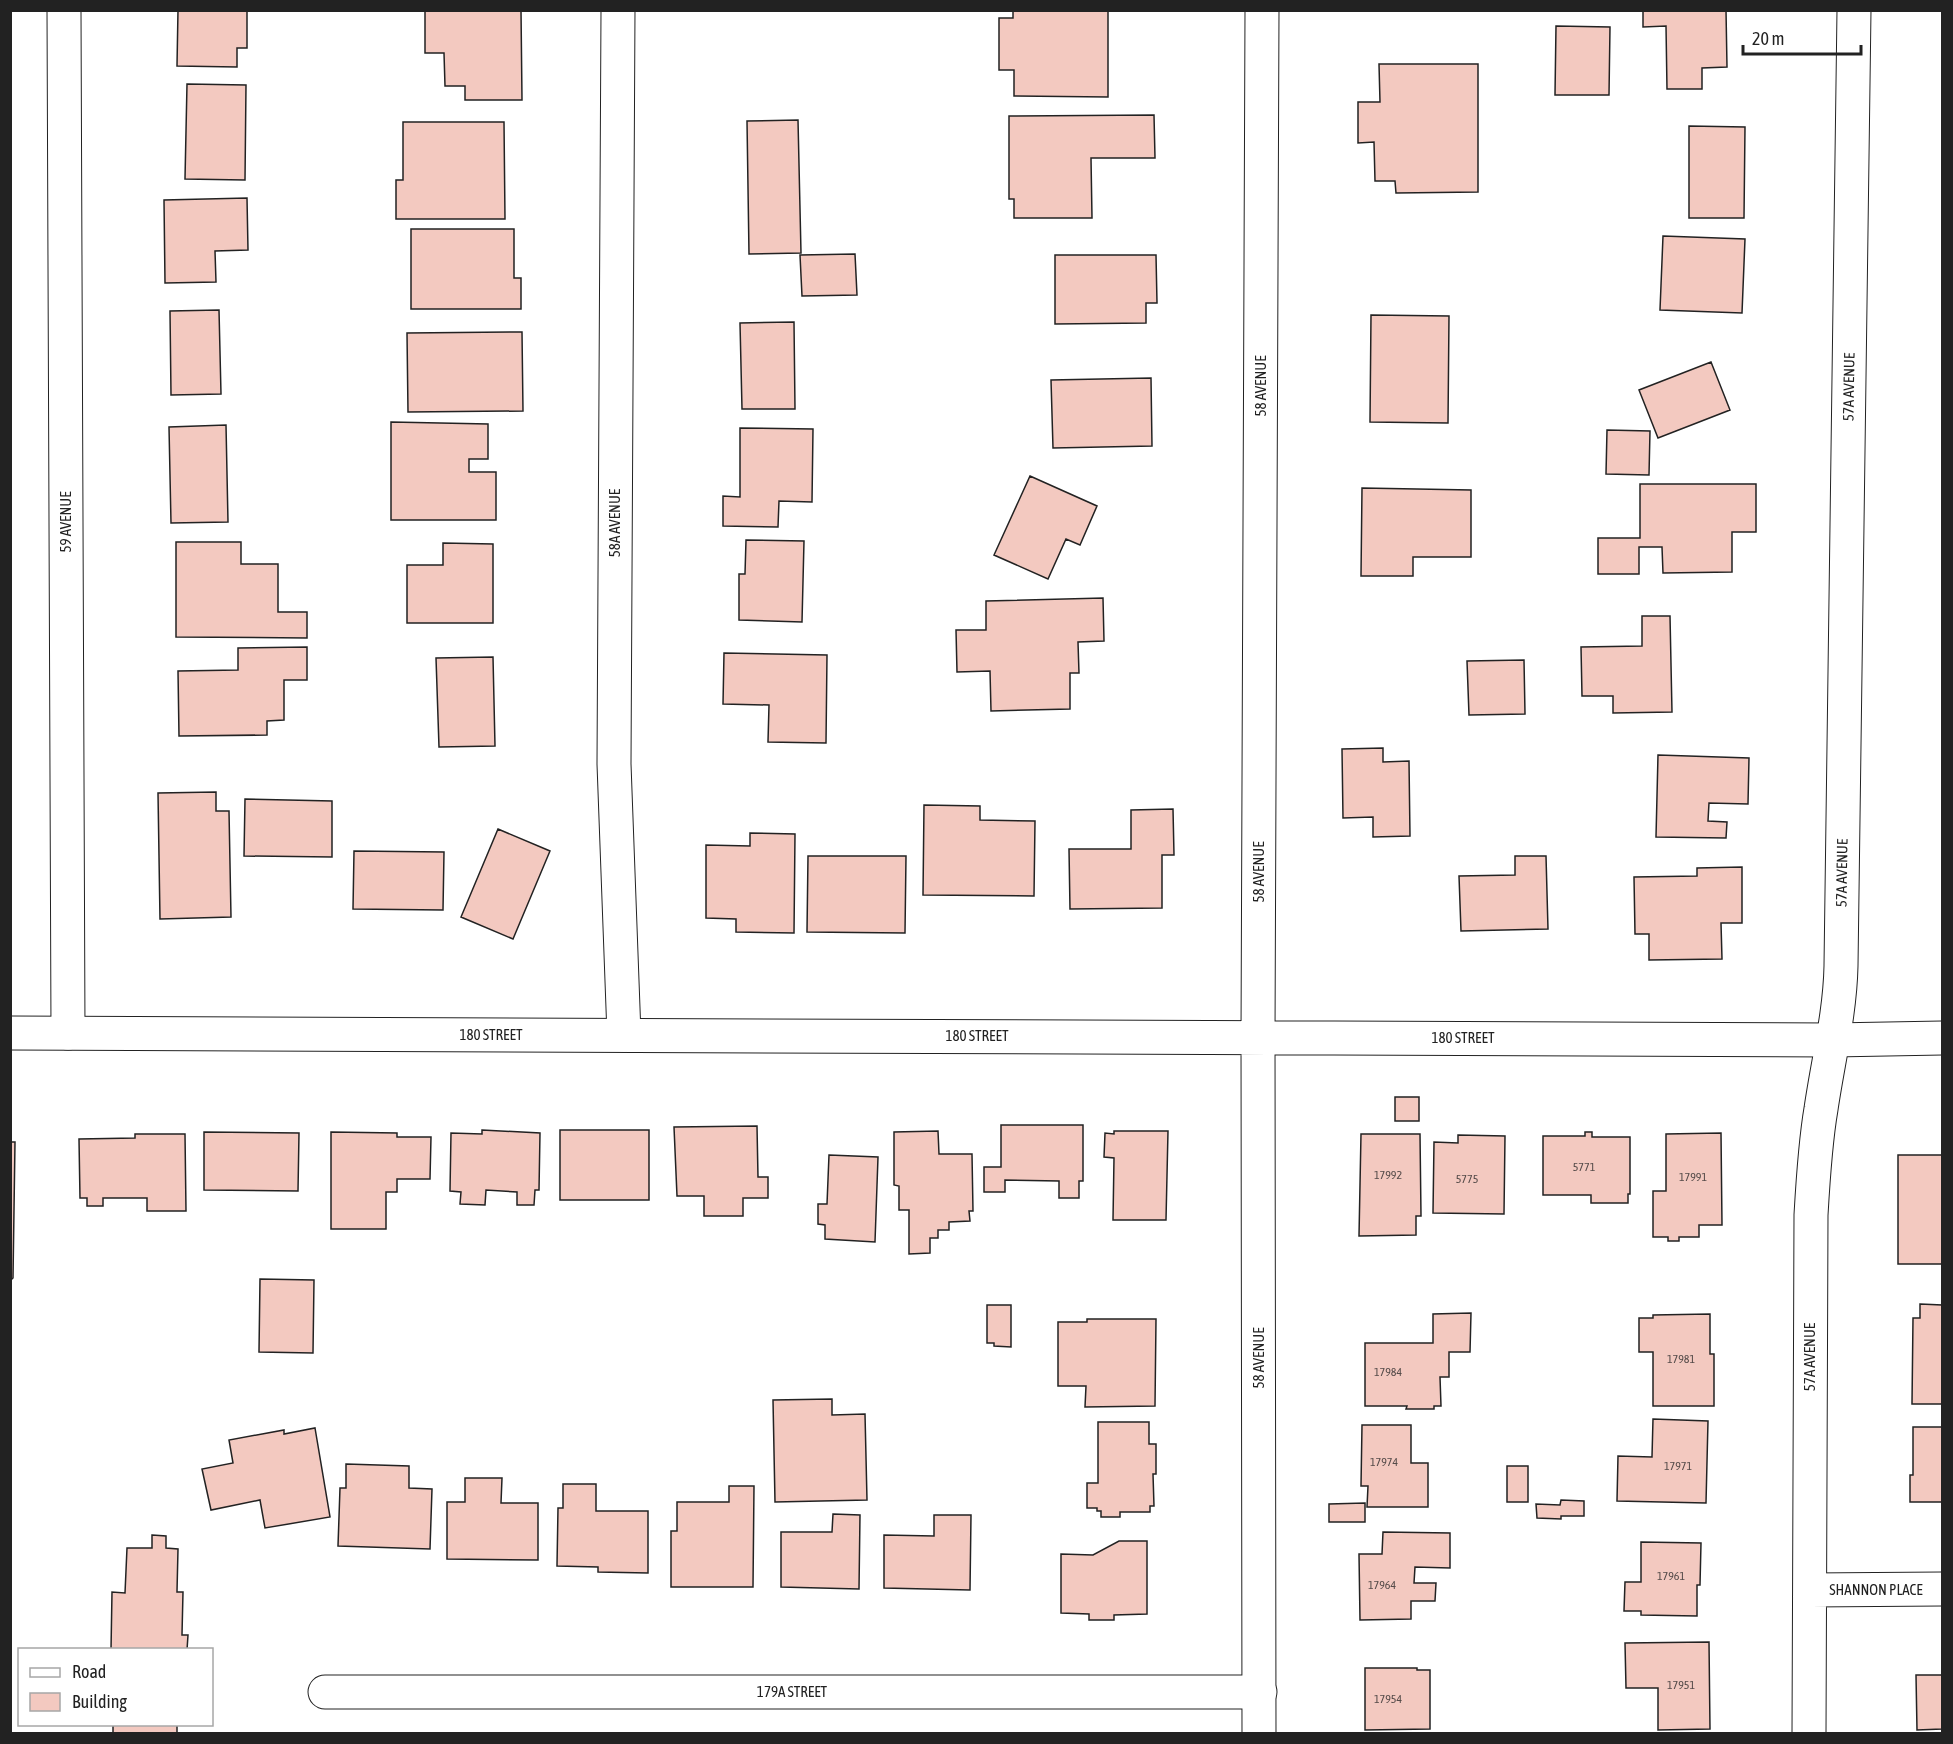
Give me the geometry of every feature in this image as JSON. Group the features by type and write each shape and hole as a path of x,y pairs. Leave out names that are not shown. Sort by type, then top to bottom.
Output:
{"street":[{"name":"59 AVENUE","path":"64,10 68,1033"},
{"name":"58A AVENUE","path":"618,10 614,764 624,1035"},
{"name":"58 AVENUE","path":"1259,1734 1258,1037 1262,10"},
{"name":"57A AVENUE","path":"1809,1734 1811,1215 1818,1132 1833,1040 1841,966 1854,10"},
{"name":"180 STREET","path":"10,1033 1833,1040 1942,1038"},
{"name":"SHANNON PLACE","path":"1810,1590 1942,1589"},
{"name":"179A STREET","path":"325,1692 1260,1692"}],"building":[{"path":"178,10 247,10 247,48 237,48 237,67 177,66"},
{"path":"425,10 521,10 522,100 465,100 465,86 445,86 444,53 425,53"},
{"path":"1013,10 1108,10 1108,97 1014,96 1014,70 999,70 999,18 1013,18"},
{"path":"1643,10 1726,10 1727,67 1702,68 1702,89 1667,89 1666,26 1643,27"},
{"path":"1556,26 1610,27 1609,95 1555,95"},
{"path":"1379,64 1478,64 1478,192 1396,193 1395,181 1375,181 1374,142 1358,143 1358,102 1380,102"},
{"path":"187,84 246,85 245,180 185,179"},
{"path":"1154,115 1155,158 1091,158 1092,218 1014,218 1014,199 1009,199 1009,116"},
{"path":"798,120 801,253 749,254 747,121"},
{"path":"403,122 504,122 505,219 396,219 396,180 403,180"},
{"path":"1689,126 1745,127 1744,218 1689,218"},
{"path":"247,198 248,250 215,251 216,282 165,283 164,200"},
{"path":"411,229 514,229 514,278 521,278 521,309 411,309"},
{"path":"1663,236 1745,239 1742,313 1660,310"},
{"path":"855,254 857,295 802,296 800,255"},
{"path":"1055,255 1156,255 1157,303 1146,303 1146,323 1055,324"},
{"path":"219,310 221,394 171,395 170,311"},
{"path":"1371,315 1449,316 1448,423 1370,422"},
{"path":"794,322 795,409 742,409 740,323"},
{"path":"522,332 523,411 408,412 407,333"},
{"path":"1711,362 1730,410 1658,438 1639,390"},
{"path":"1151,378 1152,446 1053,448 1051,380"},
{"path":"391,422 488,424 488,459 469,459 469,472 496,472 496,520 391,520"},
{"path":"226,425 228,522 171,523 169,427"},
{"path":"740,428 813,429 812,502 779,501 778,527 723,526 723,496 740,497"},
{"path":"1607,430 1650,431 1649,475 1606,474"},
{"path":"1030,476 1097,506 1080,545 1066,539 1048,579 994,555"},
{"path":"1640,484 1756,484 1756,532 1732,532 1732,572 1663,573 1662,547 1639,547 1639,574 1598,574 1598,538 1640,538"},
{"path":"1362,488 1471,490 1471,557 1413,557 1413,576 1361,576"},
{"path":"746,540 804,541 802,622 739,620 739,574 745,574"},
{"path":"176,542 241,542 241,564 278,564 278,612 307,612 307,638 176,637"},
{"path":"443,543 493,544 493,623 407,623 407,565 443,565"},
{"path":"1103,598 1104,641 1078,642 1079,673 1070,673 1070,709 991,711 990,671 957,672 956,630 986,630 986,601"},
{"path":"1642,616 1670,616 1672,712 1613,713 1613,696 1582,696 1581,647 1642,646"},
{"path":"307,647 307,680 284,680 284,720 267,721 267,735 179,736 178,671 238,670 238,648"},
{"path":"724,653 827,655 826,743 768,742 769,705 723,704"},
{"path":"493,657 495,746 439,747 436,658"},
{"path":"1524,660 1525,714 1469,715 1467,661"},
{"path":"1383,748 1383,762 1409,761 1410,836 1373,837 1373,817 1343,818 1342,749"},
{"path":"1658,755 1749,758 1748,804 1709,803 1708,821 1727,822 1726,838 1656,837"},
{"path":"216,792 216,811 229,811 231,917 160,919 158,793"},
{"path":"245,799 332,801 332,857 244,856"},
{"path":"924,805 980,806 980,820 1035,821 1034,896 923,895"},
{"path":"1173,809 1174,855 1162,855 1162,908 1070,909 1069,849 1131,849 1131,810"},
{"path":"498,829 550,851 513,939 461,917"},
{"path":"750,833 795,834 794,933 736,932 736,919 706,918 706,845 750,846"},
{"path":"354,851 444,852 443,910 353,909"},
{"path":"808,856 906,856 905,933 807,932"},
{"path":"1515,856 1546,856 1548,929 1461,931 1459,876 1515,875"},
{"path":"1742,867 1742,923 1721,923 1722,959 1649,960 1649,934 1635,934 1634,877 1697,876 1697,868"},
{"path":"1395,1097 1419,1097 1419,1121 1395,1121"},
{"path":"1001,1125 1083,1125 1083,1181 1079,1181 1079,1198 1059,1198 1059,1181 1005,1180 1005,1192 984,1192 984,1167 1001,1167"},
{"path":"757,1126 758,1177 768,1177 768,1198 743,1198 743,1216 704,1216 704,1196 677,1196 674,1127"},
{"path":"482,1130 540,1133 539,1190 535,1190 534,1205 517,1205 517,1192 486,1190 485,1205 460,1204 461,1192 450,1191 451,1133 482,1134"},
{"path":"560,1130 649,1130 649,1200 560,1200"},
{"path":"938,1131 939,1154 972,1154 973,1211 969,1211 970,1221 949,1222 949,1230 938,1230 938,1238 930,1238 930,1253 909,1254 909,1210 899,1210 899,1186 894,1185 894,1132"},
{"path":"1114,1131 1168,1131 1166,1220 1113,1220 1114,1158 1104,1157 1105,1133 1114,1134"},
{"path":"204,1132 299,1133 298,1191 204,1190"},
{"path":"331,1132 397,1133 397,1137 431,1137 430,1179 397,1179 397,1192 386,1192 386,1229 331,1229"},
{"path":"1585,1132 1592,1132 1592,1137 1630,1137 1628,1203 1591,1203 1591,1195 1543,1195 1543,1136 1585,1136"},
{"path":"1721,1133 1722,1225 1699,1225 1699,1237 1679,1237 1679,1241 1668,1241 1668,1237 1653,1237 1653,1191 1666,1191 1666,1134"},
{"path":"135,1134 185,1134 186,1211 147,1211 147,1198 103,1198 103,1206 87,1206 87,1198 80,1198 79,1139 135,1138"},
{"path":"1361,1134 1420,1134 1421,1216 1416,1216 1416,1235 1359,1236"},
{"path":"1458,1135 1505,1136 1504,1214 1433,1213 1434,1142 1458,1143"},
{"path":"10,1142 15,1142 13,1278 10,1281"},
{"path":"829,1155 878,1157 875,1242 825,1239 825,1225 818,1224 818,1204 827,1204"},
{"path":"1898,1155 1942,1155 1942,1264 1898,1264"},
{"path":"260,1279 314,1280 313,1353 259,1352"},
{"path":"1920,1304 1942,1305 1942,1404 1912,1404 1913,1318 1920,1318"},
{"path":"987,1305 1011,1305 1011,1347 994,1346 994,1343 987,1343"},
{"path":"1471,1313 1470,1352 1449,1352 1449,1377 1440,1377 1441,1406 1434,1406 1434,1409 1406,1409 1407,1406 1365,1406 1365,1343 1433,1343 1433,1314"},
{"path":"1710,1314 1710,1354 1714,1354 1714,1406 1653,1406 1653,1352 1639,1352 1639,1318 1653,1318 1653,1315"},
{"path":"1087,1319 1156,1319 1155,1406 1085,1407 1086,1386 1058,1386 1058,1322 1087,1322"},
{"path":"832,1399 832,1415 865,1414 867,1500 775,1502 773,1400"},
{"path":"1653,1419 1708,1421 1706,1503 1617,1501 1618,1456 1652,1457"},
{"path":"1098,1422 1149,1422 1149,1444 1156,1444 1156,1474 1153,1474 1154,1506 1150,1506 1150,1512 1120,1512 1120,1517 1101,1517 1101,1511 1097,1511 1097,1508 1087,1508 1087,1483 1098,1483"},
{"path":"1362,1425 1411,1425 1411,1463 1428,1463 1428,1507 1367,1507 1368,1486 1361,1486"},
{"path":"1913,1427 1942,1427 1942,1502 1910,1502 1910,1475 1913,1475"},
{"path":"315,1428 330,1517 265,1528 260,1500 211,1510 202,1469 233,1463 229,1440 284,1430 284,1434"},
{"path":"346,1464 409,1466 409,1488 432,1489 430,1549 338,1546 340,1488 346,1488"},
{"path":"1507,1466 1528,1466 1528,1502 1507,1502"},
{"path":"465,1478 502,1478 501,1503 538,1503 538,1560 447,1559 447,1502 465,1502"},
{"path":"563,1484 596,1484 596,1511 648,1511 648,1573 598,1572 598,1567 557,1566 558,1508 563,1508"},
{"path":"729,1486 754,1486 753,1587 671,1587 671,1531 677,1531 677,1502 729,1502"},
{"path":"1561,1500 1584,1501 1584,1516 1561,1516 1561,1519 1537,1518 1536,1504 1560,1505"},
{"path":"1365,1503 1365,1522 1329,1522 1329,1504"},
{"path":"833,1514 860,1515 859,1589 781,1587 781,1532 832,1532"},
{"path":"934,1515 971,1515 970,1590 884,1588 884,1535 934,1536"},
{"path":"1383,1532 1450,1533 1450,1568 1415,1567 1414,1583 1436,1583 1435,1601 1411,1601 1411,1619 1360,1620 1359,1554 1382,1554"},
{"path":"152,1535 166,1536 166,1548 178,1549 177,1592 183,1592 182,1635 188,1635 187,1648 111,1648 112,1592 125,1593 127,1548 152,1548"},
{"path":"1119,1541 1147,1541 1147,1614 1114,1615 1114,1620 1089,1620 1089,1614 1061,1613 1061,1554 1093,1555"},
{"path":"1641,1542 1701,1543 1697,1616 1641,1615 1641,1611 1624,1611 1625,1582 1641,1582"},
{"path":"1709,1642 1710,1729 1658,1730 1658,1688 1626,1688 1625,1643"},
{"path":"1365,1668 1430,1670 1430,1729 1365,1730"},
{"path":"1916,1675 1942,1675 1942,1729 1917,1730"},
{"path":"113,1726 177,1726 177,1734 113,1734"}]}
